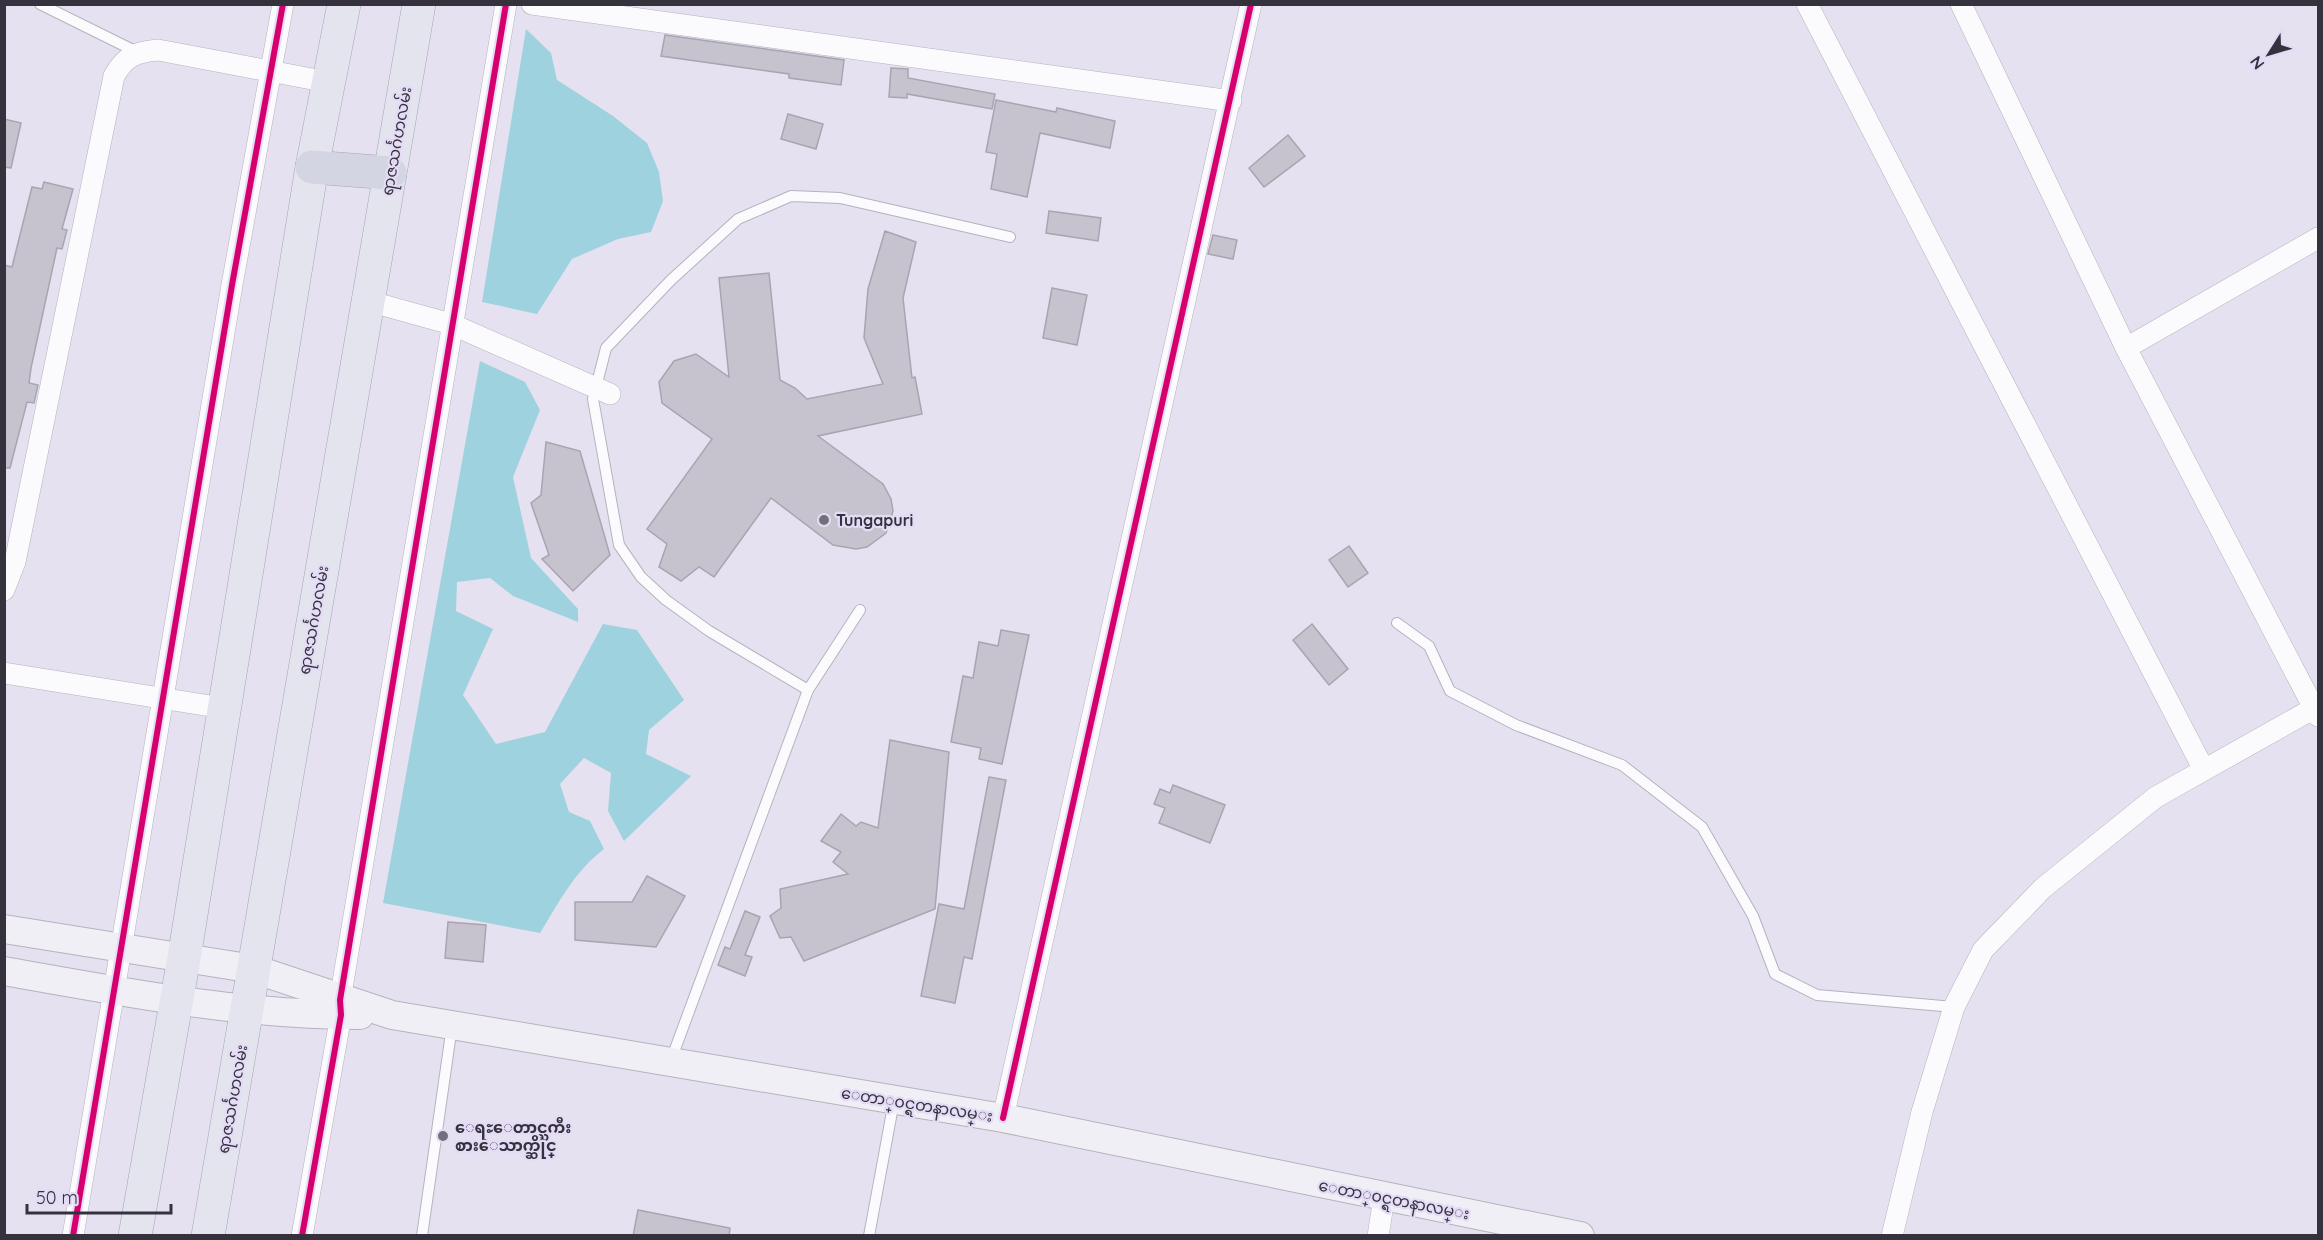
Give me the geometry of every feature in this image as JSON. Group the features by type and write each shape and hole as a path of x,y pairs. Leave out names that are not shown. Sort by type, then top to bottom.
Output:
{"highway":[{"path":"312,167 390,173"}],"main road":[{"path":"135,1236 184,958 312,167 344,4"},
{"name":"ရာဇသင်္ဂဟလမ်း","path":"208,1236 419,4"},
{"path":"4,929 122,950 254,969 340,1007"},
{"name":"ေတာ္၀င္ရတနာလမ္း","path":"4,971 247,1011 340,1007 392,1015 1004,1118 1384,1198 1580,1236"}],"street":[{"path":"73,1236 165,700 228,308 283,4"},
{"path":"302,1236 451,324 506,4"},
{"path":"531,4 1231,101"},
{"path":"1004,1118 1251,4"},
{"path":"1806,4 2204,770"},
{"path":"1892,1236 1922,1112 1954,1007 1983,950 2043,888 2156,797 2317,710 2126,348 1961,4"},
{"path":"4,590 15,562 114,76 123,60 137,52 158,50 271,69 328,82"},
{"path":"2126,348 2319,238"},
{"path":"368,301 451,324 603,391"},
{"path":"4,673 223,708"},
{"path":"1378,1236 1384,1198"}],"lane":[{"path":"40,4 137,52"},
{"path":"808,690 709,631 666,600 641,577 619,545 593,399 603,391 606,348 671,280 738,219 791,196 840,198 1010,237"},
{"path":"670,1063 808,690 860,610"},
{"path":"1397,623 1429,646 1450,692 1516,724 1622,765 1702,827 1753,916 1775,974 1817,995 1954,1007"},
{"path":"422,1236 452,1026"},
{"path":"869,1236 894,1101"}],"water":[{"path":"526,29 551,53 557,80 613,116 647,143 659,172 663,201 651,232 618,239 572,259 537,314 482,302"},
{"path":"480,361 525,382 540,410 513,477 531,558 578,609 578,622 513,596 490,578 457,582 456,611 493,629 463,695 496,744 545,732 603,624 637,630 684,700 649,730 646,754 691,776 624,841 608,811 611,773 584,758 560,784 569,812 590,821 604,849 576,877 540,933 383,903"}],"building":[{"path":"665,35 844,60 841,85 789,78 789,74 661,56"},
{"path":"891,68 908,69 908,78 995,94 992,109 907,94 907,98 889,97"},
{"path":"996,100 1056,112 1057,108 1115,121 1110,148 1040,133 1027,197 991,189 997,154 986,152"},
{"path":"788,114 823,124 816,149 781,139"},
{"path":"4,119 21,123 11,168 4,167"},
{"path":"1288,135 1305,156 1264,187 1249,168"},
{"path":"44,182 73,189 62,229 67,230 62,249 57,248 31,368 29,383 38,385 34,403 27,402 10,468 4,468 4,265 12,267 32,187 42,189"},
{"path":"1049,211 1101,218 1098,241 1046,233"},
{"path":"885,231 916,242 903,298 912,378 915,377 922,414 818,436 883,484 891,499 893,511 886,533 867,547 856,549 833,545 771,498 714,577 699,567 681,581 659,567 667,544 647,529 712,439 662,403 659,382 674,361 696,354 729,377 719,278 769,273 780,380 795,388 807,399 883,384 864,338 868,289"},
{"path":"1213,235 1237,240 1233,259 1208,254"},
{"path":"1052,288 1087,295 1077,345 1043,338"},
{"path":"546,442 580,451 610,555 573,591 542,559 549,555 531,503 541,495"},
{"path":"1349,546 1368,573 1348,587 1329,560"},
{"path":"1312,624 1348,669 1329,685 1293,640"},
{"path":"1001,630 1029,635 1002,764 979,759 981,748 951,742 963,676 973,678 979,642 998,646"},
{"path":"890,740 949,752 935,909 804,961 791,937 780,938 770,916 781,908 780,889 848,874 833,862 841,852 821,841 841,814 856,826 861,822 878,828"},
{"path":"989,777 1006,780 972,959 964,957 955,1003 921,996 939,904 964,909"},
{"path":"1173,785 1225,805 1210,843 1159,823 1165,808 1154,804 1160,789 1170,793"},
{"path":"647,876 685,896 656,947 575,940 575,902 632,902"},
{"path":"745,911 760,917 745,955 752,957 745,976 718,965 725,947 730,949"},
{"path":"448,922 486,925 483,962 445,958"},
{"path":"638,1210 730,1228 729,1236 633,1236"}],"cycle path":[{"path":"73,1236 232,285 283,4"},
{"path":"302,1236 341,1015 340,1000 506,4"},
{"path":"1003,1118 1251,4"}],"place":[{"name":"Tungapuri","path":"824,520"},
{"name":"ေရႊေတာင္ႀကီး စားေသာက္ဆိုင္","path":"443,1136"}]}
